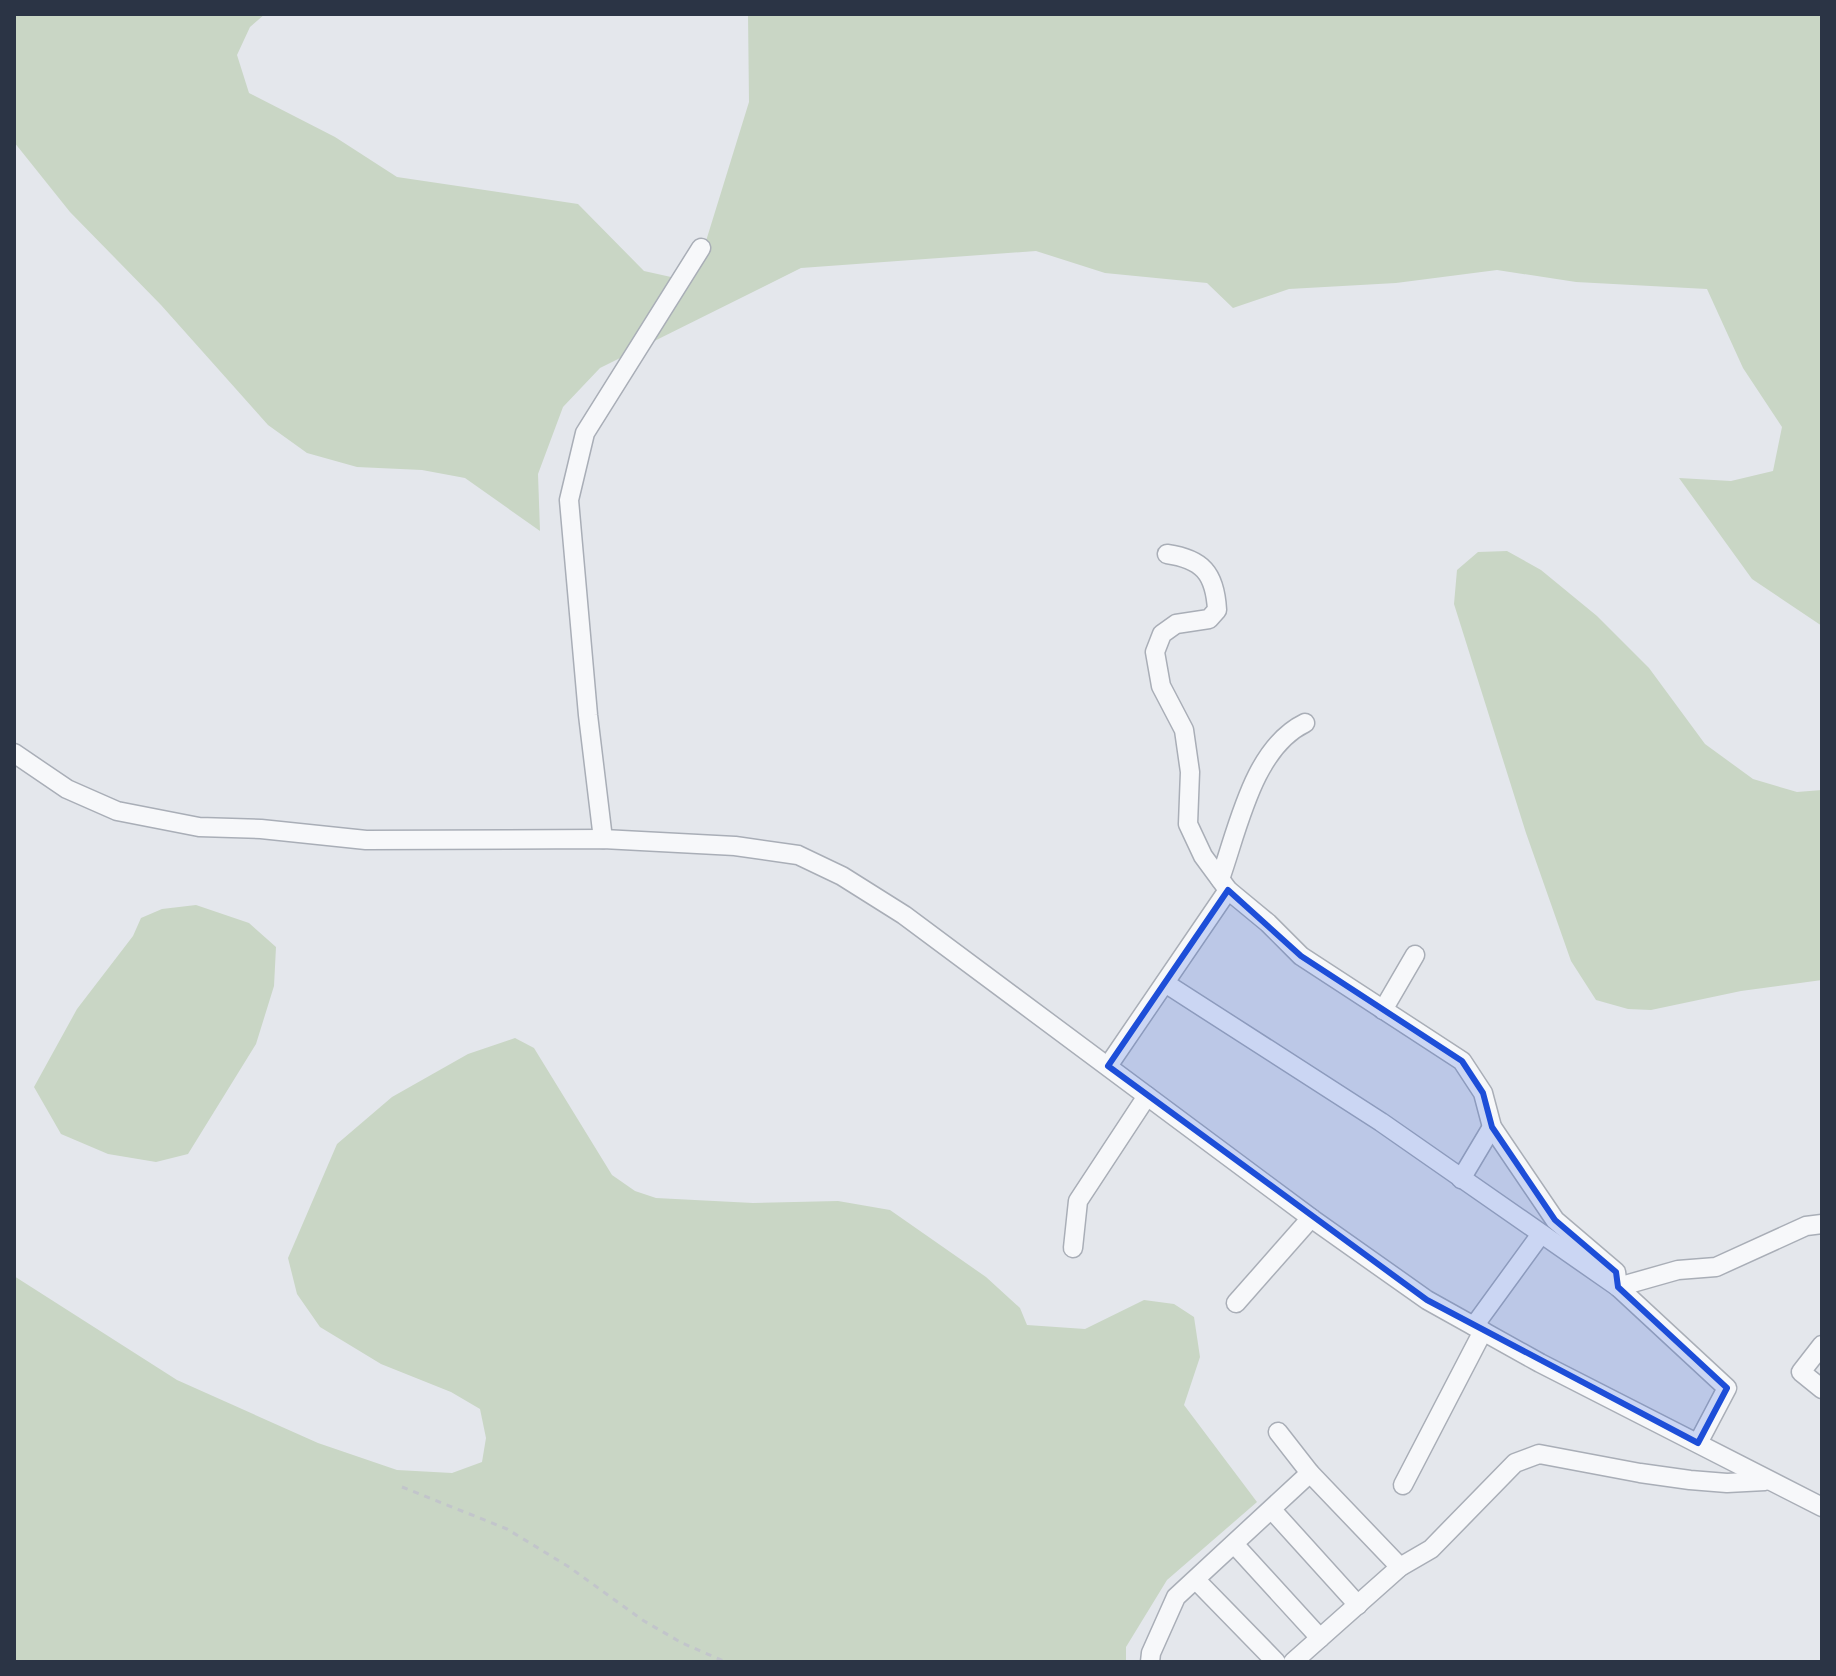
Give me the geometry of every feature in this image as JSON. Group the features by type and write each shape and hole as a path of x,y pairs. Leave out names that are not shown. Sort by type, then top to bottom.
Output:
{"street":[{"path":"603,839 588,715 569,500 585,433 701,248"},
{"path":"1167,554 1191,557 1207,573 1216,594 1217,610 1209,619 1176,624 1162,634 1155,652 1161,686 1184,730 1190,772 1188,824 1203,856 1224,885 1301,956 1462,1061 1483,1093 1492,1127 1555,1220 1616,1272 1618,1287"},
{"path":"1108,1066 1165,983 1224,885 1256,778 1276,744 1305,723"},
{"path":"14,753 67,789 117,811 199,827 261,829 366,840 603,839 735,846 798,855 842,876 904,915 1311,1218 1427,1300 1822,1507"},
{"path":"1383,1010 1415,955"},
{"path":"1165,983 1381,1122 1618,1287 1727,1388 1698,1443"},
{"path":"1073,1248 1078,1201 1147,1096"},
{"path":"1461,1179 1492,1127"},
{"path":"1236,1303 1311,1218"},
{"path":"1618,1287 1678,1270 1716,1267 1806,1226 1822,1224"},
{"path":"1403,1485 1478,1328 1541,1234"},
{"path":"1822,1345 1801,1372 1822,1389"},
{"path":"1278,1432 1310,1473 1400,1567"},
{"path":"1293,1662 1400,1567 1431,1549 1515,1463 1539,1454 1690,1480 1727,1483 1768,1481"},
{"path":"1150,1662 1151,1653 1176,1597 1310,1473"},
{"path":"1272,1510 1358,1605"},
{"path":"1235,1545 1320,1638"},
{"path":"1196,1580 1276,1662"}],"path":[{"path":"402,1487 507,1529 569,1567 644,1621 682,1643 726,1662"}],"highlighted area":[{"path":"1228,890 1301,956 1462,1061 1483,1093 1492,1127 1555,1220 1616,1272 1618,1287 1727,1388 1698,1443 1427,1300 1108,1066"}],"green space":[{"path":"14,14 265,14 250,27 237,55 249,93 335,137 397,177 578,204 644,271 671,277 697,259 706,241 749,102 748,14 1822,14 1822,626 1752,579 1679,478 1731,481 1773,471 1782,427 1743,368 1707,289 1576,282 1497,270 1396,283 1289,289 1233,308 1207,283 1105,273 1036,251 801,268 600,368 563,407 538,474 540,531 465,478 422,470 357,467 307,453 268,425 161,305 70,212 14,142"},
{"path":"1507,551 1541,570 1597,616 1649,668 1705,744 1753,779 1797,792 1822,790 1822,980 1741,991 1651,1010 1628,1009 1596,1000 1571,961 1526,833 1454,604 1457,570 1478,552"},
{"path":"196,905 249,923 276,947 274,986 256,1044 188,1154 156,1162 108,1154 61,1134 34,1087 77,1009 133,936 141,918 162,909"},
{"path":"515,1038 534,1048 612,1175 635,1191 656,1198 753,1203 838,1201 890,1210 986,1277 1020,1308 1027,1325 1085,1329 1144,1300 1174,1304 1194,1317 1200,1357 1184,1405 1257,1502 1167,1580 1126,1647 1126,1662 14,1662 14,1276 177,1380 318,1443 397,1470 452,1473 482,1462 486,1438 480,1409 451,1392 381,1364 320,1327 297,1294 288,1258 337,1144 392,1097 468,1054"}]}
